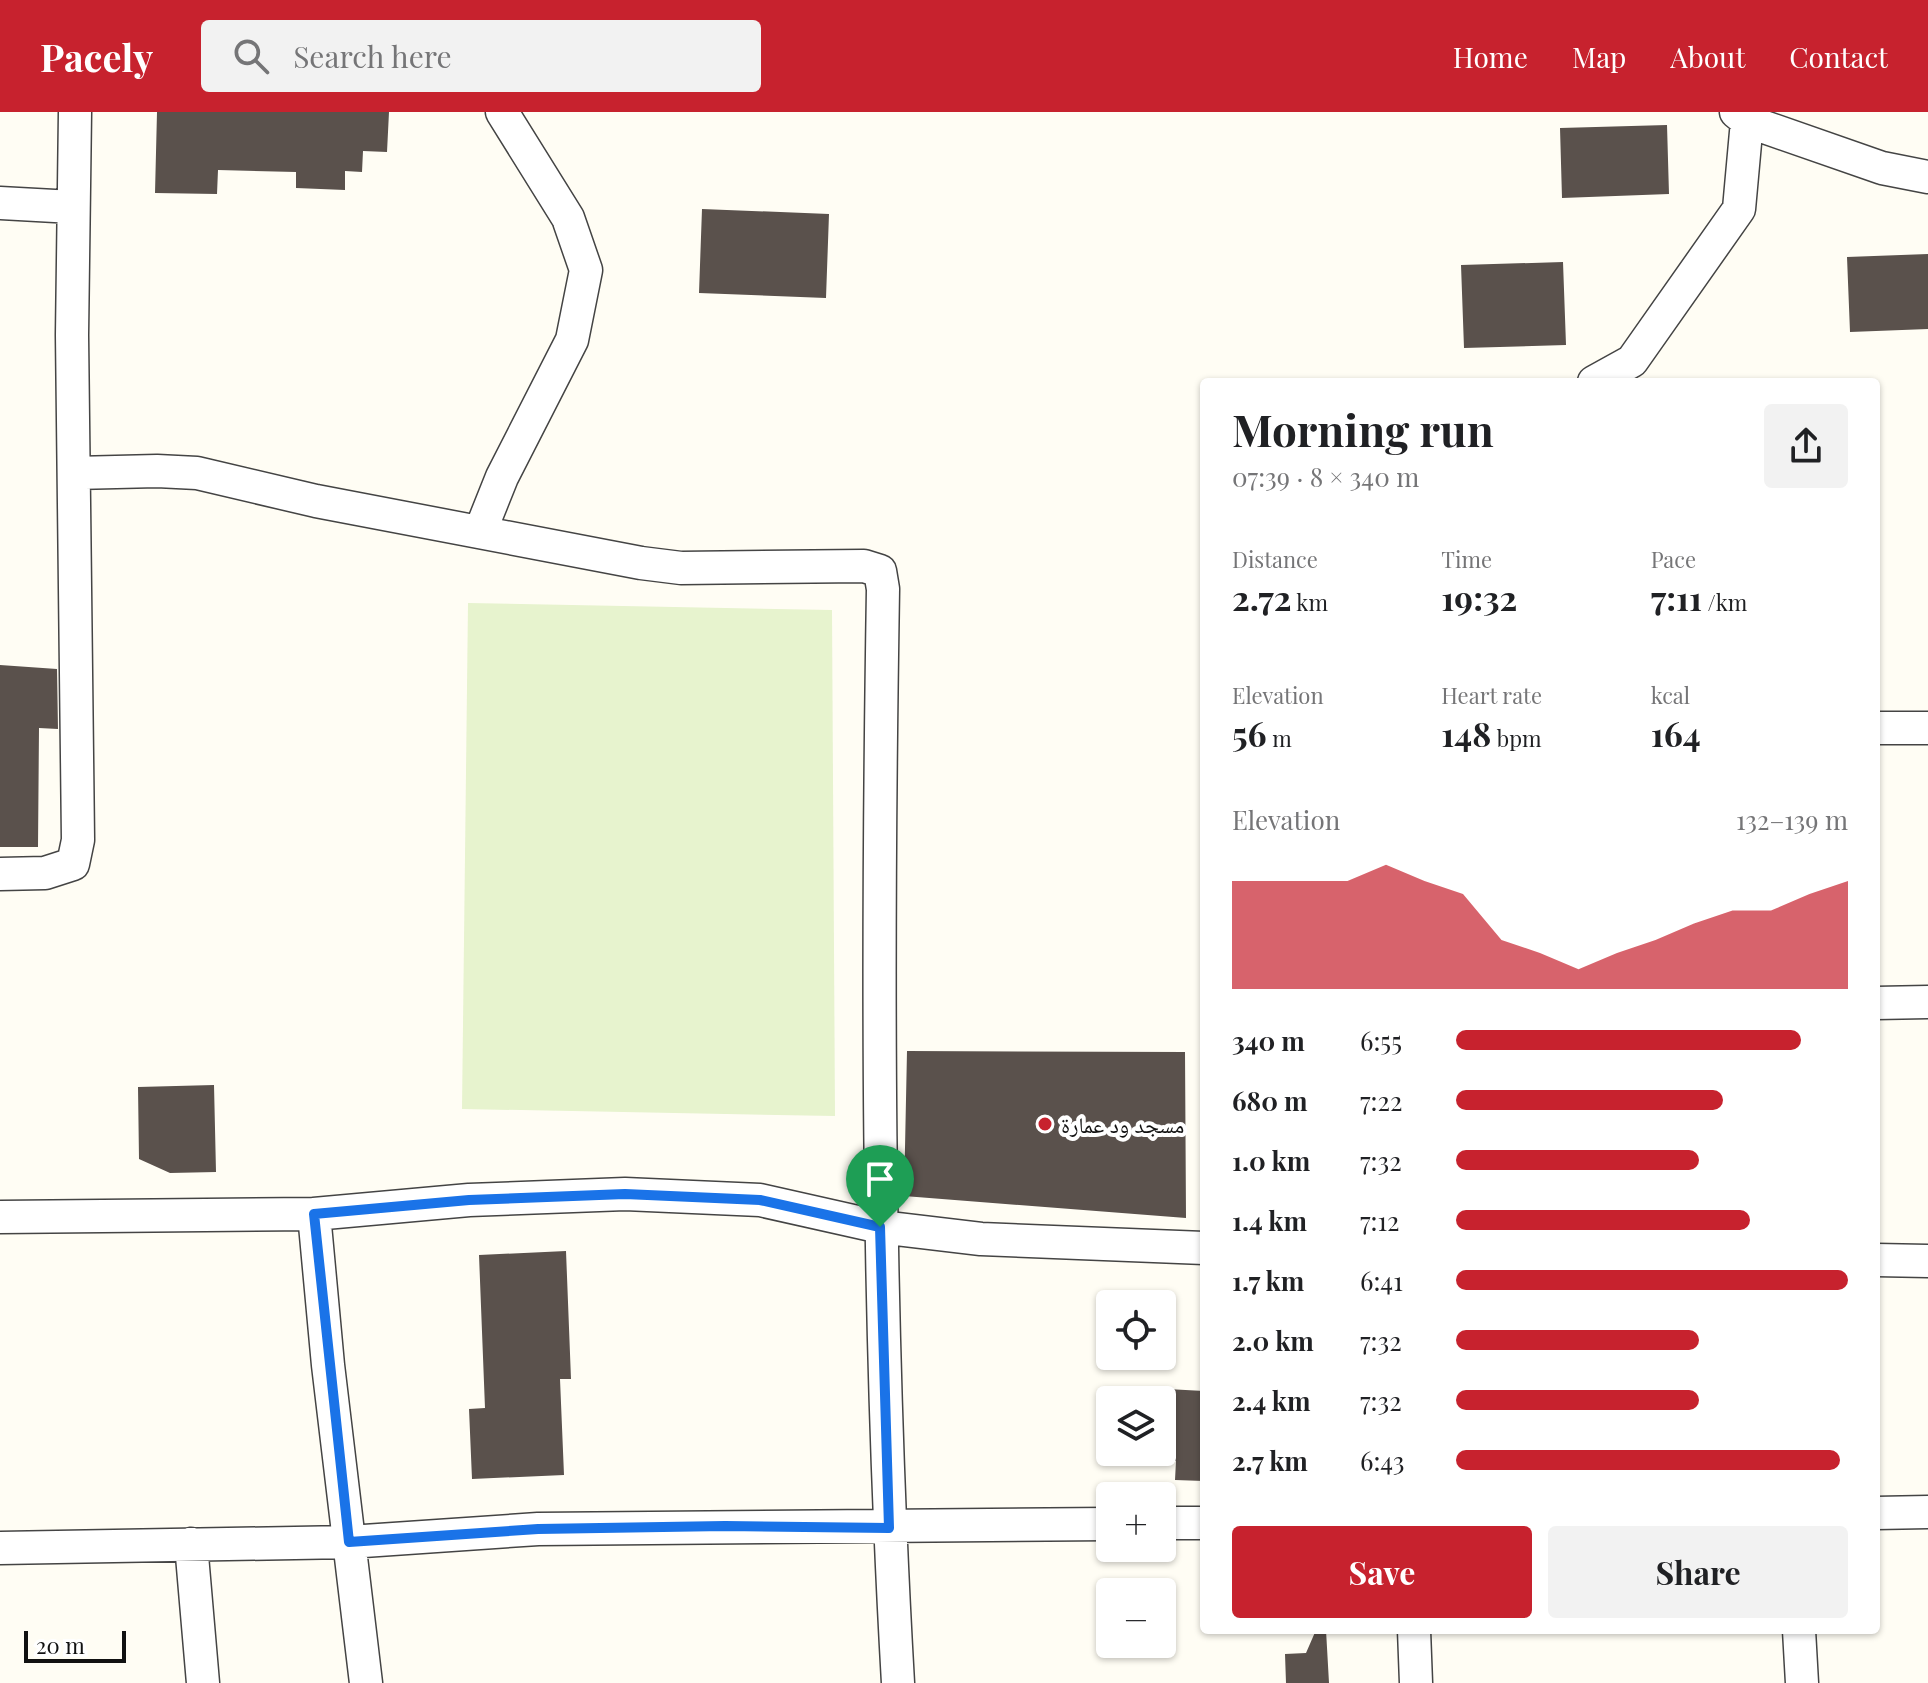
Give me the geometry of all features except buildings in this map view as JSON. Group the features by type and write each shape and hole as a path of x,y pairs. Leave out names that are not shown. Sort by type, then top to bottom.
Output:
{"street":[{"path":"0,874 45,873 73,864 78,840 75,112"},
{"path":"480,532 502,477 572,340 586,270 568,218 502,112"},
{"path":"1601,378 1632,361 1739,209 1742,116 1882,168 1928,177"},
{"path":"0,203 73,207"},
{"path":"75,473 197,473 316,501 681,568 864,566 880,571 883,589 879,857 880,1227 889,1528 898,1683"},
{"path":"1880,728 1928,728"},
{"path":"1880,1003 1928,1002"},
{"path":"0,1217 314,1214 469,1200 625,1194 760,1200 880,1227 981,1239 1200,1248"},
{"path":"314,1214 366,1683"},
{"path":"1880,1260 1928,1261"},
{"path":"1880,1513 1928,1512"},
{"path":"1176,1523 1200,1523"},
{"path":"0,1548 349,1542 538,1529 1096,1524"},
{"path":"191,1544 203,1683"},
{"path":"1414,1634 1416,1683"},
{"path":"1799,1634 1802,1683"}],"green space":[{"path":"468,603 832,610 835,1116 462,1109"}],"place":[{"name":"مسجد ود عمارة","path":"1045,1124"}],"route":[{"path":"625,1194 760,1200 880,1227 889,1528 725,1526 538,1529 349,1542 314,1214 469,1200 625,1194"}]}
